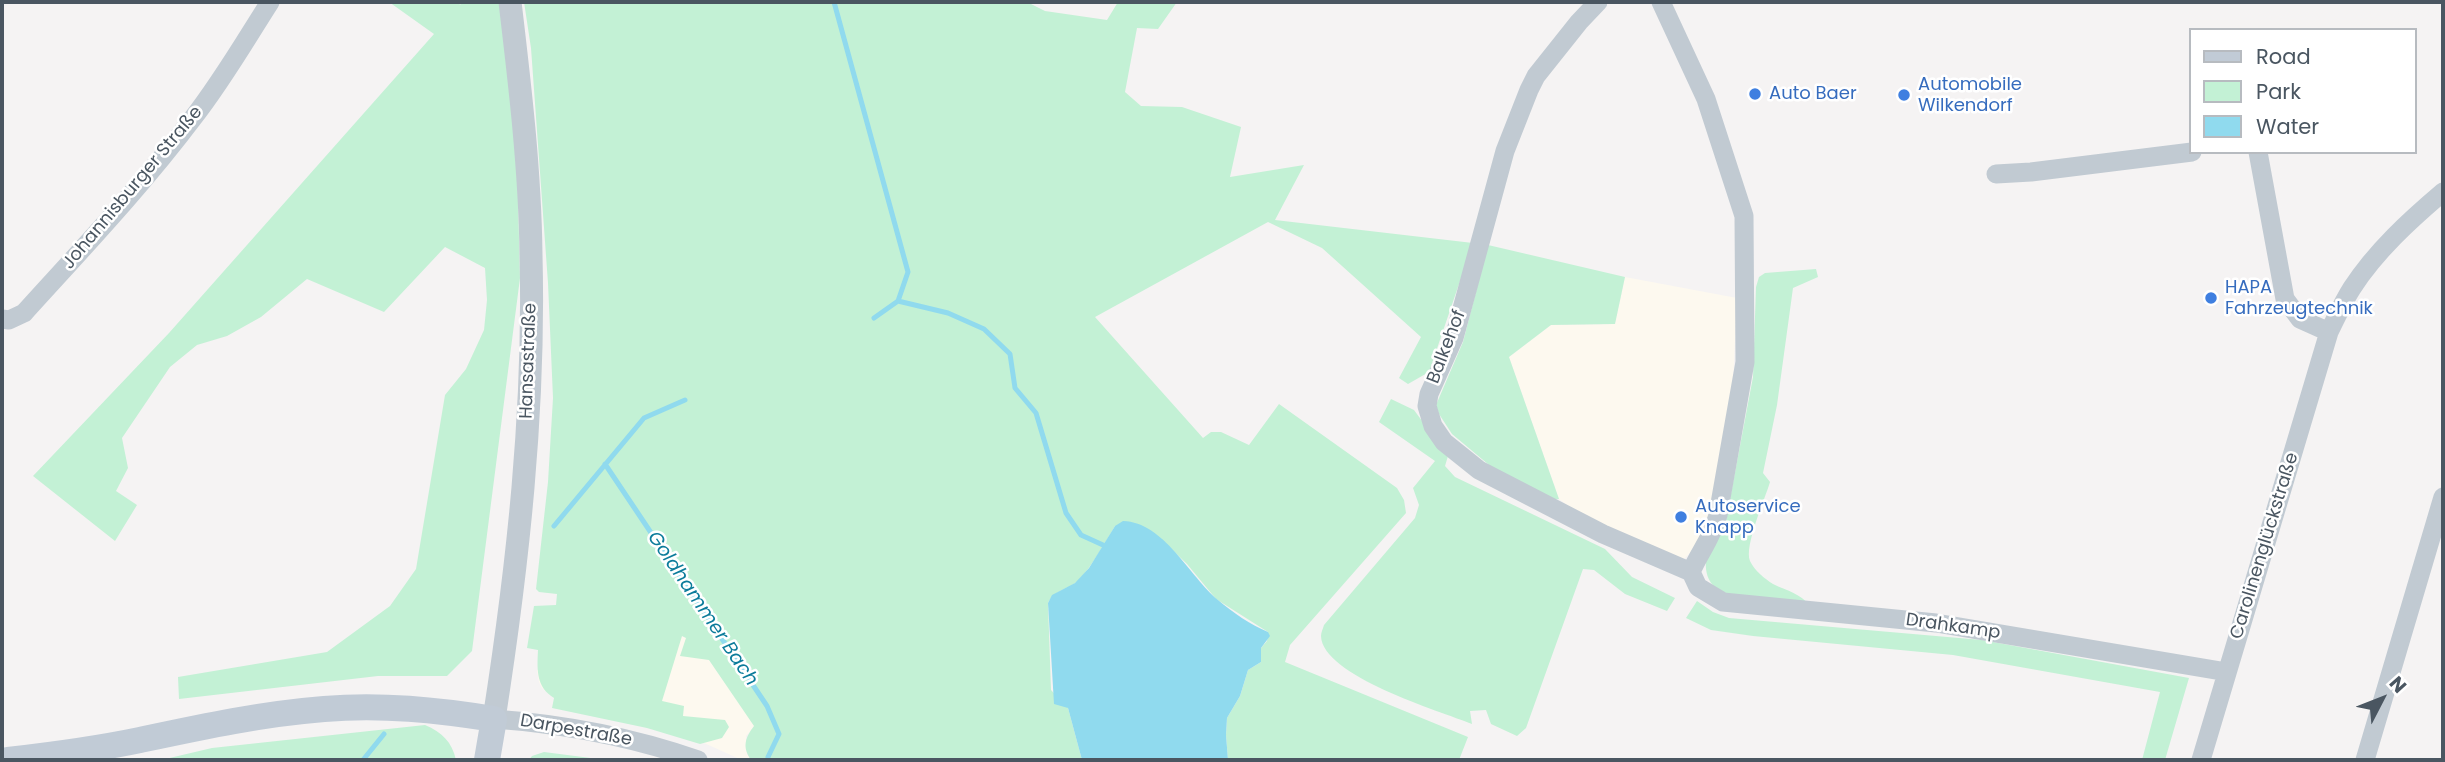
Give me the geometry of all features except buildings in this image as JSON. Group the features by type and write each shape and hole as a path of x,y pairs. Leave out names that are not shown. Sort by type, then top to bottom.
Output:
{"main road":[{"path":"8,760 140,740 247,718 325,709 379,707 432,710 494,719 487,760"}],"street":[{"name":"Johannisburger Straße","path":"2,319 9,320 24,313 150,173 216,87 270,2"},
{"name":"Hansastraße","path":"494,719 514,592 532,321 525,136 510,2"},
{"name":"Balkehof","path":"1598,2 1536,76 1529,90 1505,151 1454,338 1429,394 1427,406 1433,426 1444,442 1479,470 1603,534 1691,572"},
{"path":"1661,2 1706,99 1745,223 1743,382 1718,515 1712,535 1691,572"},
{"path":"1996,174 2190,152"},
{"path":"2258,154 2285,299 2300,319 2329,332"},
{"name":"Carolinenglückstraße","path":"2201,760 2329,332 2360,275 2392,238 2443,192"},
{"path":"2365,760 2443,497"},
{"name":"Drahkamp","path":"1691,572 1698,587 1723,602 1936,623 2227,672"},
{"name":"Darpestraße","path":"494,719 540,722 620,737 698,760"}],"shaded area":[{"path":"1625,277 1737,298 1733,382 1708,534 1683,560 1588,520 1559,499 1509,357 1551,325 1615,324"},
{"path":"681,636 709,660 755,726 746,736 747,754 751,760 742,760 695,739 554,698 539,682 537,670 666,687"}],"green space":[{"path":"389,2 459,2 460,5 462,2 500,2 517,158 520,278 472,651 447,676 378,676 179,699 178,677 327,652 390,606 416,569 445,395 466,369 484,330 487,300 485,268 445,247 384,312 307,279 261,317 227,336 197,345 170,367 122,438 128,468 116,491 137,505 115,541 33,476 169,333 434,34"},
{"path":"524,2 1027,2 1045,11 1107,20 1118,2 1177,2 1158,29 1137,28 1125,92 1141,106 1182,107 1241,127 1230,177 1304,165 1275,220 1473,243 1429,372 1408,384 1399,378 1421,337 1322,248 1268,222 1095,317 1203,438 1211,432 1221,432 1249,445 1279,404 1397,488 1404,500 1406,513 1290,645 1285,662 1468,737 1459,760 1228,760 1227,718 1240,696 1248,670 1261,662 1261,648 1267,641 1268,632 1216,599 1187,564 1162,540 1115,526 1078,581 1054,595 1048,603 1051,690 1068,708 1082,760 751,760 746,751 746,743 754,726 709,660 680,656 686,638 682,636 662,701 684,706 683,716 725,720 729,727 722,738 700,744 647,728 552,708 554,698 544,689 539,677 538,650 527,648 534,606 556,605 557,594 539,592 536,589 548,482 553,398 548,283 531,48"},
{"path":"1488,245 1625,277 1615,324 1551,325 1509,357 1559,499 1548,500 1501,475 1452,434 1436,405 1463,342"},
{"path":"1816,269 1818,277 1793,288 1777,405 1763,473 1770,482 1752,534 1749,554 1750,561 1763,577 1798,595 1810,606 1747,598 1723,592 1711,583 1706,562 1726,520 1753,377 1756,287 1759,277 1765,273"},
{"path":"1391,399 1414,410 1448,456 1445,466 1455,477 1605,549 1632,577 1675,598 1667,611 1625,594 1594,570 1583,569 1526,728 1517,736 1491,724 1486,710 1470,711 1472,724 1385,690 1341,665 1326,651 1321,636 1324,625 1415,518 1419,505 1413,488 1435,461 1379,422"},
{"path":"1697,601 1713,612 1729,618 1982,640 2189,678 2165,760 2142,760 2160,692 1953,655 1711,630 1686,618"},
{"path":"425,725 445,738 456,760 161,760 212,748"},
{"path":"544,752 606,760 529,760 532,756"}],"water":[{"path":"1123,521 1138,524 1164,540 1218,600 1242,618 1268,632 1270,636 1261,648 1261,662 1248,670 1240,696 1227,718 1228,760 1082,760 1068,708 1054,704 1048,603 1052,595 1075,583 1089,568 1115,526"}],"waterway":[{"name":"Goldhammer Bach","path":"834,2 908,272 898,301 874,318"},
{"name":"Goldhammer Bach","path":"898,301 948,313 984,329 1010,354 1015,388 1036,413 1066,513 1081,535 1103,545"},
{"name":"Goldhammer Bach","path":"554,526 644,418 685,400"},
{"name":"Goldhammer Bach","path":"605,464 767,706 779,734 768,757"},
{"name":"Goldhammer Bach","path":"363,760 384,734"}],"place":[{"name":"Auto Baer","path":"1755,94"},
{"name":"Automobile Wilkendorf","path":"1904,95"},
{"name":"HAPA Fahrzeugtechnik","path":"2211,298"},
{"name":"Autoservice Knapp","path":"1681,517"}]}
